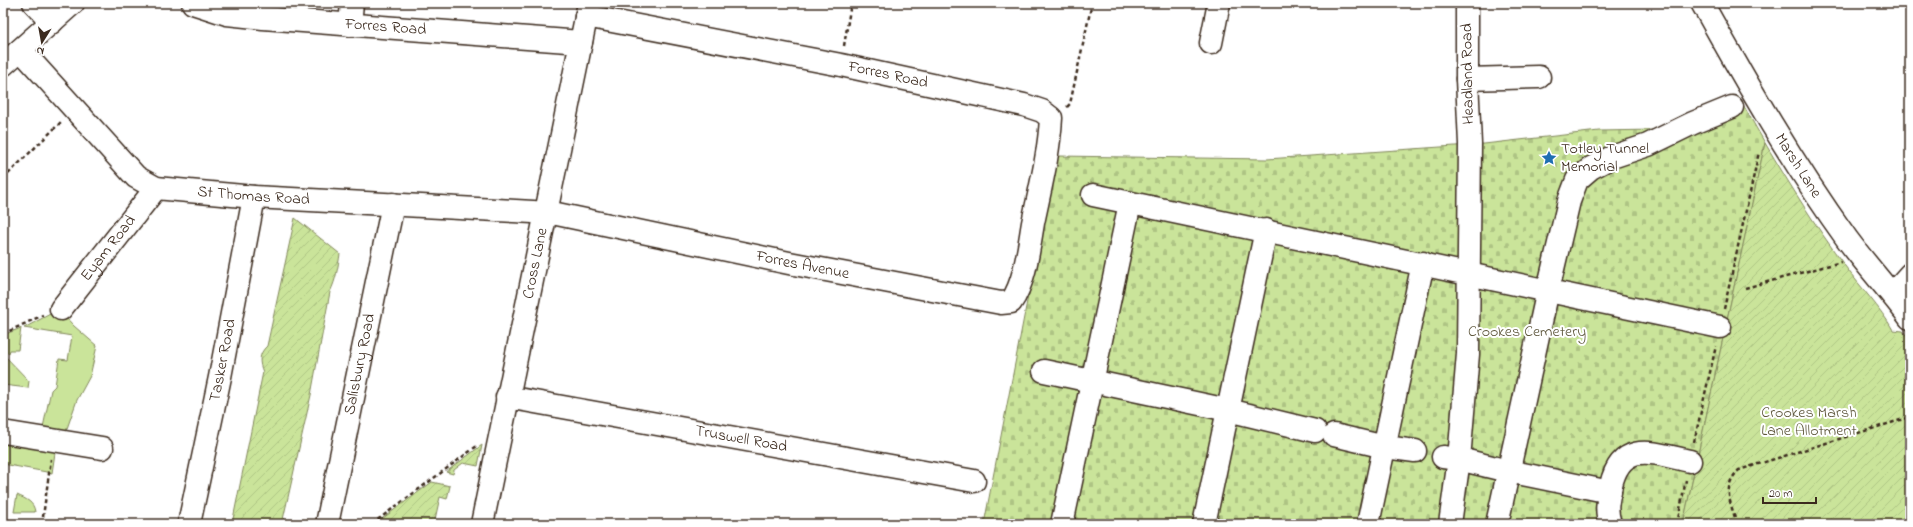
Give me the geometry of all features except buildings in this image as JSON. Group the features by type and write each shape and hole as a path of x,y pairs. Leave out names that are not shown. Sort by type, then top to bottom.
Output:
{"street":[{"path":"34,3 52,22"},
{"path":"3,65 73,3"},
{"name":"Forres Road","path":"193,3 213,10 245,16 581,42"},
{"path":"350,25 352,3"},
{"path":"1211,43 1219,3"},
{"name":"Headland Road","path":"1450,524 1451,458 1468,354 1470,144 1467,79 1467,3"},
{"name":"Marsh Lane","path":"1702,3 1768,120 1811,186 1861,257 1910,318"},
{"name":"Forres Road","path":"588,10 1024,105 1042,111 1050,118"},
{"name":"Cross Lane","path":"482,524 588,10"},
{"name":"St Thomas Road","path":"21,50 136,177 156,188 254,197 546,213"},
{"path":"1467,79 1539,77"},
{"path":"1497,524 1548,290 1571,192 1577,180 1582,175 1612,157 1648,146 1693,123 1732,107"},
{"name":"Forres Avenue","path":"546,213 789,263 1001,303 1011,302 1017,294 1027,255 1050,139 1050,118"},
{"name":"Eyam Road","path":"62,309 156,188"},
{"path":"1093,196 1266,230 1720,327"},
{"name":"Tasker Road","path":"188,524 220,376 254,197"},
{"path":"1062,524 1130,203"},
{"name":"Salisbury Road","path":"327,524 393,204"},
{"path":"1204,524 1266,230"},
{"path":"1368,524 1423,263"},
{"path":"1892,294 1910,274"},
{"path":"1044,371 1228,410 1384,447 1415,451"},
{"name":"Truswell Road","path":"508,397 974,481"},
{"path":"3,432 102,448"},
{"path":"1610,524 1606,511 1614,474 1625,457 1642,452 1690,461"},
{"path":"1451,458 1610,492"}],"path":[{"path":"841,65 851,3"},
{"path":"1050,118 1070,104 1092,3"},
{"path":"3,179 74,108"},
{"path":"1745,288 1861,257"},
{"path":"3,334 44,315 55,303 62,309"},
{"path":"1737,524 1728,488 1731,477 1739,470 1910,416"},
{"path":"42,524 54,440"},
{"path":"372,524 483,442 498,445"}],"green space":[{"name":"Crookes Cemetery","path":"1738,96 1765,143 1683,524 984,524 1040,234 1058,156 1267,159 1484,144 1599,131 1654,130 1694,117"},
{"name":"Crookes Marsh Lane Allotment","path":"1765,143 1804,206 1845,266 1876,305 1893,330 1903,331 1910,341 1910,524 1683,524"},
{"path":"295,218 340,254 338,269 330,292 311,395 282,524 232,524 263,372 260,359 262,352 267,346"},
{"path":"56,307 74,326 97,346 90,376 77,400 64,437 42,432 51,390 55,386 59,359 68,360 72,336 24,328 52,313"},
{"path":"21,328 18,350 10,350 9,353 3,352 3,335"},
{"path":"3,354 29,381 28,388 3,385"},
{"path":"3,438 56,446 52,473 3,464"},
{"path":"482,445 478,466 463,463 454,470 453,474 446,472"},
{"path":"432,482 450,486 447,499 440,497 434,524 375,524"},
{"path":"17,495 31,503 35,512 14,512"}],"place":[{"name":"Totley Tunnel Memorial","path":"1549,158"}]}
